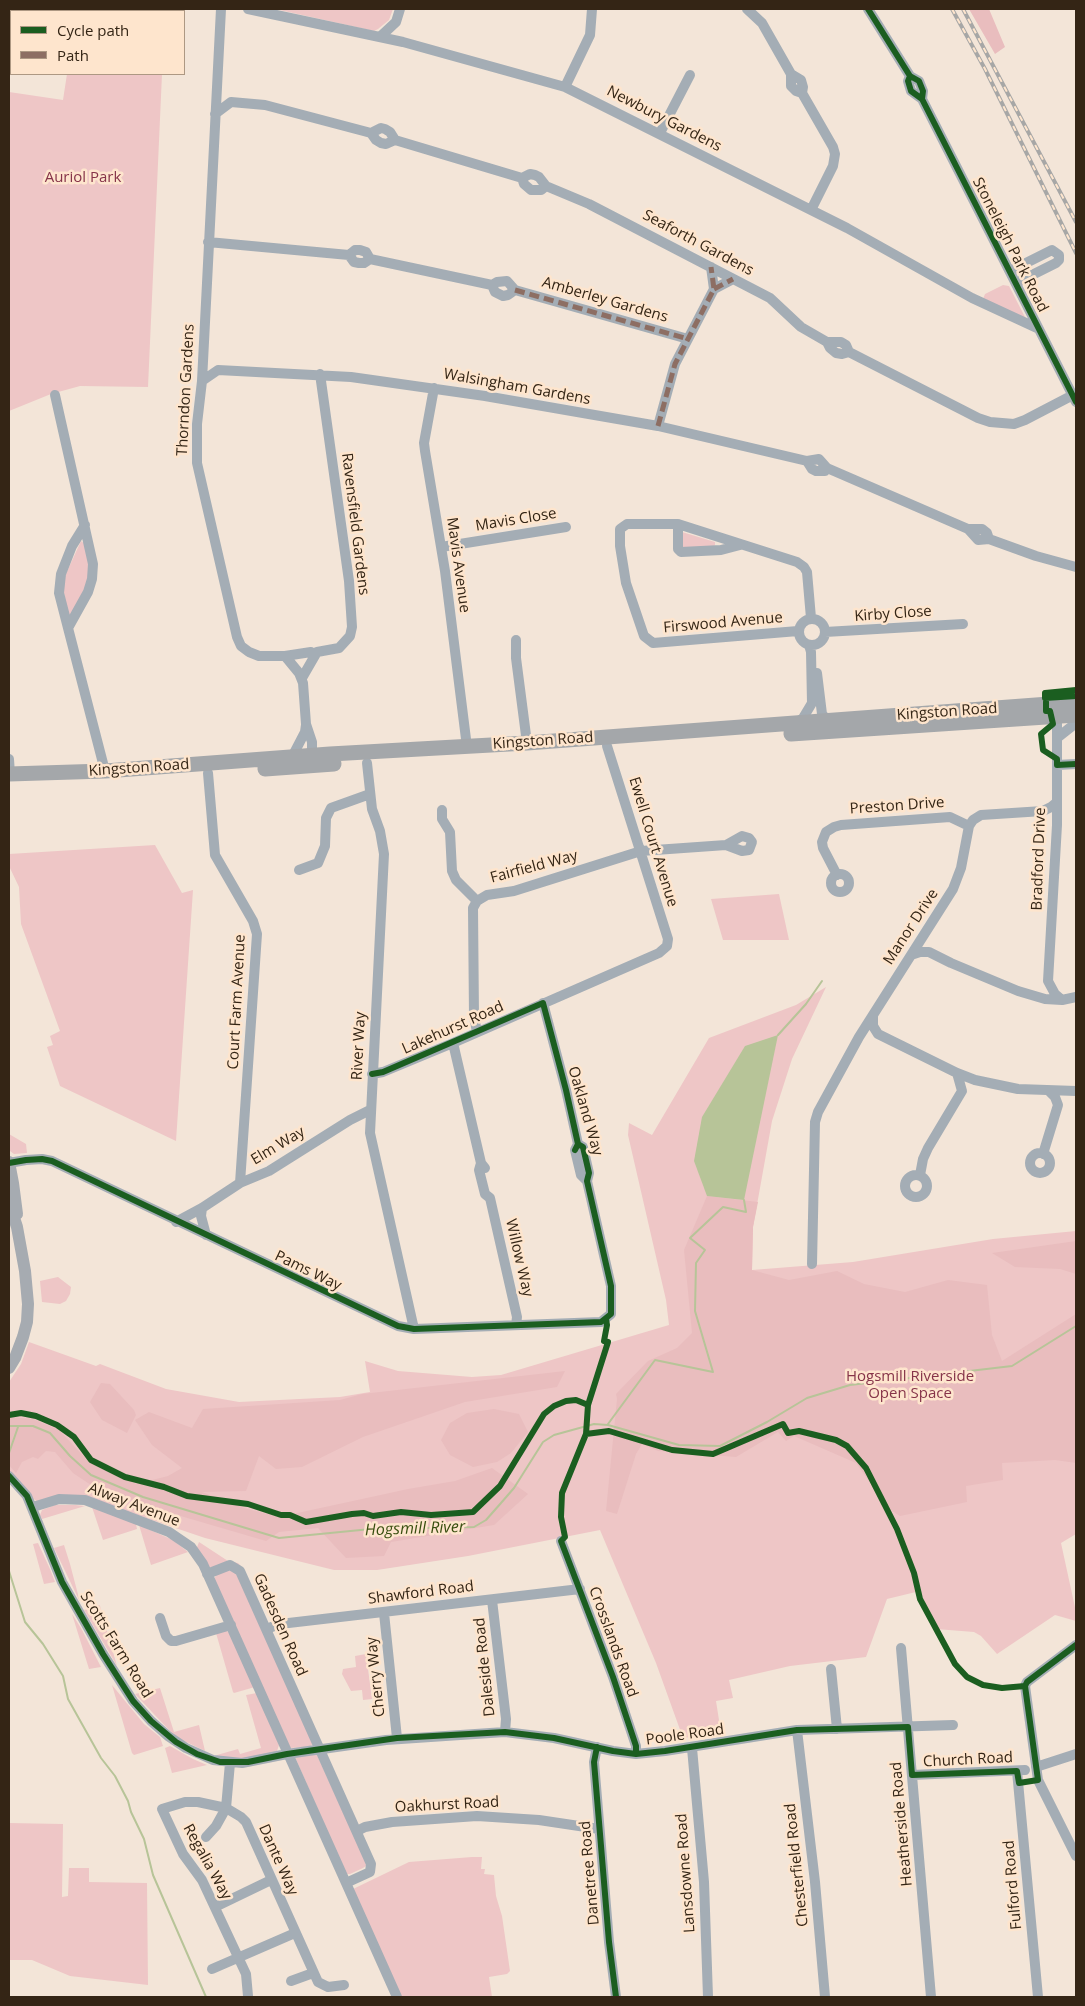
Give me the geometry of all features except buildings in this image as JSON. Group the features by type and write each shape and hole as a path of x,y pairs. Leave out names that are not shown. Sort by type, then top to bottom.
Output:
{"highway":[{"name":"Kingston Road","path":"9,769 105,770 300,762 367,763 461,754 1038,718 1076,702"},
{"name":"Kingston Road","path":"9,769 208,773 300,762 330,754 527,743 828,721 1057,710 1076,715"}],"main road":[{"path":"9,1163 17,1204 17,1226 27,1290 27,1322 15,1358 9,1368"},
{"path":"9,1203 17,1226"}],"street":[{"name":"Thorndon Gardens","path":"221,9 202,382 197,424 197,463 237,637 241,646 259,656 285,656"},
{"name":"Newbury Gardens","path":"248,9 381,36 565,87 811,210 972,298 1039,329"},
{"path":"381,36 396,22 400,9"},
{"path":"565,87 588,41 592,9"},
{"path":"747,9 762,23 791,74 801,80 802,93 833,147 835,154 833,166 811,210"},
{"name":"Stoneleigh Park Road","path":"868,9 910,76 915,78 921,85 923,90 922,99 1074,399"},
{"path":"396,22 403,42"},
{"path":"660,134 690,75"},
{"path":"215,114 231,102 217,90"},
{"name":"Seaforth Gardens","path":"231,102 279,108 371,133 381,128 390,132 395,140 522,178 524,184 531,190 541,190 546,186 589,204 770,298 801,327 828,342 841,342 846,345 849,352 978,418 990,422 1014,424 1074,399"},
{"name":"Amberley Gardens","path":"208,242 349,255 355,250 360,250 366,252 370,259 492,285 495,292 503,296 515,290 688,339"},
{"path":"1010,271 1052,250 1059,255 1059,260 1056,263 1016,283"},
{"path":"711,267 714,289"},
{"path":"658,426 670,377 688,339 714,289 733,278"},
{"path":"202,382 218,370 203,357"},
{"name":"Walsingham Gardens","path":"218,370 320,374 434,388 658,426 807,461 819,459 827,468 968,529 982,529 987,533 989,539 1036,556 1076,567"},
{"name":"Ravensfield Gardens","path":"285,656 311,652 315,655 319,651 335,649 343,645 350,636 352,626 349,581 320,374"},
{"name":"Mavis Avenue","path":"434,388 424,443 441,547 467,746"},
{"path":"55,395 93,564 92,579 88,592 68,628"},
{"name":"Firswood Avenue","path":"798,631 660,644 653,643 648,640 640,624 622,567 620,529 627,524 678,524 797,562 804,567 806,572 810,618 801,624 798,631 800,638 814,644"},
{"name":"Firswood Avenue","path":"678,524 678,549 681,552 720,550 741,545"},
{"path":"85,525 72,546 60,574 59,593 105,770"},
{"name":"Mavis Close","path":"441,547 566,528"},
{"path":"810,618 822,624 825,632 822,640 814,644"},
{"name":"Kirby Close","path":"825,632 963,624"},
{"path":"516,640 516,658 527,743"},
{"path":"814,644 822,714 828,721"},
{"path":"796,724 803,718 812,703 814,644"},
{"path":"302,678 315,655"},
{"path":"285,656 302,678 306,738 300,762"},
{"name":"Bradford Drive","path":"1048,981 1057,825 1057,710"},
{"path":"1038,718 1057,738 1076,723"},
{"path":"306,738 330,754"},
{"path":"300,762 312,749 306,738"},
{"name":"Ewell Court Avenue","path":"607,746 668,939 667,946"},
{"name":"River Way","path":"367,763 372,809 383,842 384,854 370,1133 414,1329"},
{"path":"1057,766 1076,764"},
{"name":"Court Farm Avenue","path":"208,773 215,854 253,921 257,934 240,1183"},
{"path":"299,870 318,863 325,846 326,818 331,808 370,794"},
{"path":"969,826 973,820 981,815 1043,811 1057,802"},
{"path":"442,810 442,819 450,832 452,871 456,880 477,901"},
{"path":"1043,811 1057,825"},
{"name":"Preston Drive","path":"837,875 823,848 822,842 826,832 834,827 950,817 969,826"},
{"name":"Manor Drive","path":"812,1264 815,1122 818,1112 859,1038 957,879 969,826"},
{"name":"Fairfield Way","path":"477,1032 474,1018 473,908 477,901 487,895 514,891 641,851 726,844"},
{"path":"926,932 926,947 930,952 960,967 1045,999 1062,1000 1076,997"},
{"name":"Lakehurst Road","path":"372,1074 383,1072 453,1043 659,953 667,946"},
{"path":"911,955 920,952 930,952"},
{"path":"1034,996 1045,988 1048,981"},
{"path":"1048,981 1051,988 1062,1000"},
{"name":"Oakland Way","path":"543,1003 578,1144 583,1147 589,1173 587,1181 611,1286 611,1314"},
{"path":"873,1015 873,1026 878,1034"},
{"path":"859,1038 869,1034 878,1034 957,1073 976,1080 1018,1089 1073,1091"},
{"name":"Willow Way","path":"453,1043 482,1163 479,1170 485,1194 490,1198 517,1317 516,1325"},
{"path":"957,1073 962,1091"},
{"path":"920,1175 923,1159 928,1148 962,1091 976,1080"},
{"path":"1049,1091 1055,1096 1058,1105"},
{"path":"1043,1154 1058,1105 1073,1091"},
{"name":"Elm Way","path":"176,1222 202,1208 240,1183 268,1171 356,1116 370,1110"},
{"name":"Pams Way","path":"9,1163 42,1159 52,1161 387,1322 414,1329 601,1322 611,1314"},
{"path":"202,1208 201,1216 206,1235"},
{"name":"Scotts Farm Road","path":"9,1476 21,1488 33,1507 44,1540 62,1582 106,1659 133,1701 151,1721 176,1742 209,1759 230,1763 248,1762 287,1754"},
{"name":"Alway Avenue","path":"33,1507 68,1499 85,1500 100,1505 180,1538 194,1551 207,1574"},
{"name":"Crosslands Road","path":"561,1541 613,1676 634,1740 636,1754"},
{"name":"Gadesden Road","path":"207,1574 230,1565 238,1569 357,1831 372,1869 370,1872 346,1883"},
{"path":"207,1574 397,1997"},
{"name":"Shawford Road","path":"266,1629 280,1624 580,1590"},
{"name":"Daleside Road","path":"492,1600 506,1719 505,1732"},
{"name":"Cherry Way","path":"384,1613 397,1738"},
{"path":"160,1618 166,1636 171,1641 231,1625"},
{"path":"1076,1645 1027,1682 1025,1686 1038,1780 1073,1841 1076,1856"},
{"name":"Heatherside Road","path":"901,1648 931,1997"},
{"path":"831,1669 837,1729"},
{"name":"Poole Road","path":"287,1754 397,1738 505,1732 554,1738 613,1752 636,1754 692,1748 797,1730 953,1725"},
{"name":"Chesterfield Road","path":"797,1730 815,1882 825,1997"},
{"name":"Danetree Road","path":"597,1747 594,1762 599,1829 608,1942 616,1997"},
{"name":"Lansdowne Road","path":"692,1748 704,1882 708,1997"},
{"path":"1036,1767 1076,1754"},
{"path":"206,1837 216,1826 226,1808 230,1763"},
{"name":"Church Road","path":"912,1776 1021,1770"},
{"name":"Fulford Road","path":"1021,1770 1038,1997"},
{"name":"Regalia Way","path":"226,1808 198,1802 184,1802 162,1809 183,1854 202,1880 246,1974 248,1996"},
{"name":"Dante Way","path":"226,1808 246,1822 312,1973"},
{"name":"Oakhurst Road","path":"357,1831 366,1827 392,1822 477,1816 539,1820 599,1829"},
{"path":"215,1907 271,1880"},
{"path":"212,1969 295,1933"},
{"path":"291,1982 312,1973 322,1986 334,1987 344,1985"}],"green space":[{"path":"25,9 169,9 169,10"},
{"path":"275,9 393,9 389,20 374,31"},
{"path":"969,9 989,9 1005,47 995,54"},
{"name":"Auriol Park","path":"67,75 162,75 148,387 80,386 51,394 9,411 9,92 63,100"},
{"path":"1003,285 1009,286 1026,319 983,299 985,294"},
{"path":"682,532 715,542 715,545 712,548 682,550"},
{"path":"81,541 85,544 91,576 72,614 67,615 63,586 64,578"},
{"path":"155,845 182,893 193,890 176,1141 60,1086 47,1047 53,1045 50,1036 60,1031 21,924 19,887 9,866 9,854"},
{"path":"779,894 789,940 723,940 711,899"},
{"path":"826,987 792,1059 772,1121 753,1227 752,1270 853,1262 993,1239 1076,1231 1076,1534 1061,1543 1076,1612 1076,1621 1055,1615 997,1654 981,1636 974,1632 936,1629 920,1591 887,1599 866,1657 790,1666 729,1680 733,1698 716,1701 721,1733 683,1738 656,1663 600,1530 468,1556 377,1570 334,1570 205,1538 84,1497 38,1502 9,1473 9,1382 21,1364 29,1342 96,1366 100,1364 166,1389 239,1402 340,1397 370,1392 365,1361 398,1371 472,1377 501,1375 669,1325 666,1300 628,1135 629,1123 652,1135 709,1038 796,1005"},
{"path":"9,1134 26,1144 27,1153 14,1154 10,1151"},
{"name":"Hogsmill Riverside Open Space","path":"707,1196 758,1202 753,1227 752,1270 789,1280 837,1271 864,1284 905,1292 948,1280 987,1285 992,1335 1002,1361 1076,1314 1076,1463 1055,1460 1002,1463 1003,1480 966,1486 967,1502 900,1516 889,1509 856,1463 794,1436 786,1441 778,1432 736,1457 658,1451 642,1444 636,1454 617,1514 606,1511 616,1394 648,1361 677,1348 692,1333 684,1250"},
{"path":"1076,1241 1076,1274 1060,1269 1015,1267 992,1253"},
{"path":"58,1277 71,1287 66,1301 60,1304 42,1302 40,1281"},
{"path":"565,1371 557,1387 465,1402 363,1437 302,1467 276,1469 259,1456 246,1491 202,1492 244,1508 279,1517 408,1489 455,1481 492,1468 528,1494 494,1525 391,1542 384,1556 346,1558 318,1528 279,1532 266,1541 184,1517 97,1489 73,1473 55,1452 46,1451 38,1459 33,1457 22,1462 16,1473 9,1465 9,1417 33,1419 59,1430 89,1462 136,1484 168,1476 182,1468 152,1445 135,1420 149,1412 192,1428 203,1409 340,1400 362,1394"},
{"path":"101,1383 110,1384 134,1410 136,1415 127,1433 102,1420 90,1402"},
{"path":"494,1409 519,1414 528,1432 511,1453 497,1462 473,1467 450,1455 441,1440 450,1423 467,1413"},
{"path":"55,1505 85,1506 42,1519 40,1515 42,1510"},
{"path":"92,1507 136,1524 137,1529 103,1540"},
{"path":"139,1525 173,1540 188,1552 151,1565"},
{"path":"199,1542 228,1561 238,1563 241,1566 208,1567 196,1550"},
{"path":"38,1543 55,1582 44,1584 33,1544"},
{"path":"64,1545 70,1564 80,1602 54,1548"},
{"path":"235,1570 312,1740 312,1745 308,1747 289,1748 214,1579 218,1572"},
{"path":"100,1606 117,1666 84,1610"},
{"path":"72,1614 81,1628 101,1667 89,1669"},
{"path":"225,1630 230,1633 255,1687 233,1692 216,1633"},
{"path":"366,1654 372,1699 363,1700 362,1690 351,1691 342,1674 343,1669 356,1667 355,1656"},
{"path":"112,1685 144,1724 160,1737 163,1746 134,1755 132,1753"},
{"path":"160,1688 174,1732 199,1725 205,1751 180,1739 135,1694"},
{"path":"257,1693 279,1745 277,1751 237,1761 216,1757 217,1755 238,1749 240,1754 261,1748 246,1695"},
{"path":"170,1746 207,1765 172,1773 165,1748"},
{"path":"317,1755 366,1862 366,1866 350,1874 346,1874 295,1757"},
{"path":"9,1823 63,1824 62,1897 68,1896 69,1868 89,1868 89,1882 147,1883 148,1985 70,1976 32,1960 9,1960"},
{"path":"482,1857 481,1869 485,1869 484,1874 494,1875 510,1971 507,1974 489,1977 492,1997 399,1997 351,1890 409,1862"}],"shaded area":[{"path":"778,1035 744,1200 707,1196 694,1161 702,1117 745,1046"}],"waterway":[{"path":"778,1035 806,1004 822,981"},
{"path":"608,1424 655,1360 713,1372 695,1311 696,1263 705,1250 690,1238 723,1207 746,1212 744,1200"},
{"name":"Hogsmill River","path":"9,1426 33,1426 50,1433 70,1456 91,1475 143,1497 279,1538 371,1529 474,1527 486,1520 501,1503 514,1488 543,1442 554,1435 594,1424 608,1425 679,1445 720,1446 767,1422 807,1398 850,1385 1012,1366 1076,1326"},
{"path":"9,1453 18,1427"},
{"path":"9,1571 25,1622 43,1644 63,1676 68,1699 128,1801 131,1812 144,1839 153,1875 206,1997"}],"railway":[{"path":"952,9 985,69 1076,253"},
{"path":"963,9 1076,222"}],"marked path":[{"path":"658,426 675,364 714,289 711,267"},
{"path":"714,289 733,279"},
{"path":"515,290 688,339"}],"cycle path":[{"path":"868,9 910,76 919,81 923,91 922,99"},
{"path":"910,76 908,81 911,91 922,99 1076,402"},
{"path":"1076,690 1045,693 1045,698 1076,696"},
{"path":"1046,702 1046,711 1050,711 1053,724 1041,734 1043,750 1057,759 1057,765 1076,764"},
{"path":"372,1074 383,1072 543,1003 578,1144 575,1150"},
{"path":"9,1163 42,1159 52,1161 398,1326 414,1329 601,1322 611,1314 611,1286 587,1181 589,1173 583,1147 578,1144"},
{"path":"606,1319 607,1325 604,1341 608,1342 588,1405 586,1434 562,1493 561,1517 565,1537 561,1541 613,1677 636,1746 636,1754"},
{"path":"9,1415 21,1413 36,1416 57,1425 74,1437 91,1460 125,1477 164,1487 187,1496 248,1504 281,1515 290,1515 306,1522 364,1513 373,1516 401,1512 431,1515 473,1512 500,1486 544,1414 554,1406 566,1401 576,1400 588,1405"},
{"path":"586,1434 609,1431 672,1450 713,1454 783,1424 788,1433 799,1431 836,1440 847,1446 866,1468 897,1529 914,1573 920,1599 955,1664 967,1677 983,1685 1002,1688 1025,1686"},
{"path":"9,1476 27,1496 62,1582 103,1654 133,1701 151,1721 176,1742 197,1754 220,1762 248,1762 287,1754 397,1738 505,1732 554,1738 636,1754 797,1730 908,1727 912,1775 1017,1771 1019,1783 1038,1780 1025,1686"},
{"path":"1025,1686 1027,1682 1076,1645"},
{"path":"597,1747 594,1762 609,1942 616,1997"}]}
